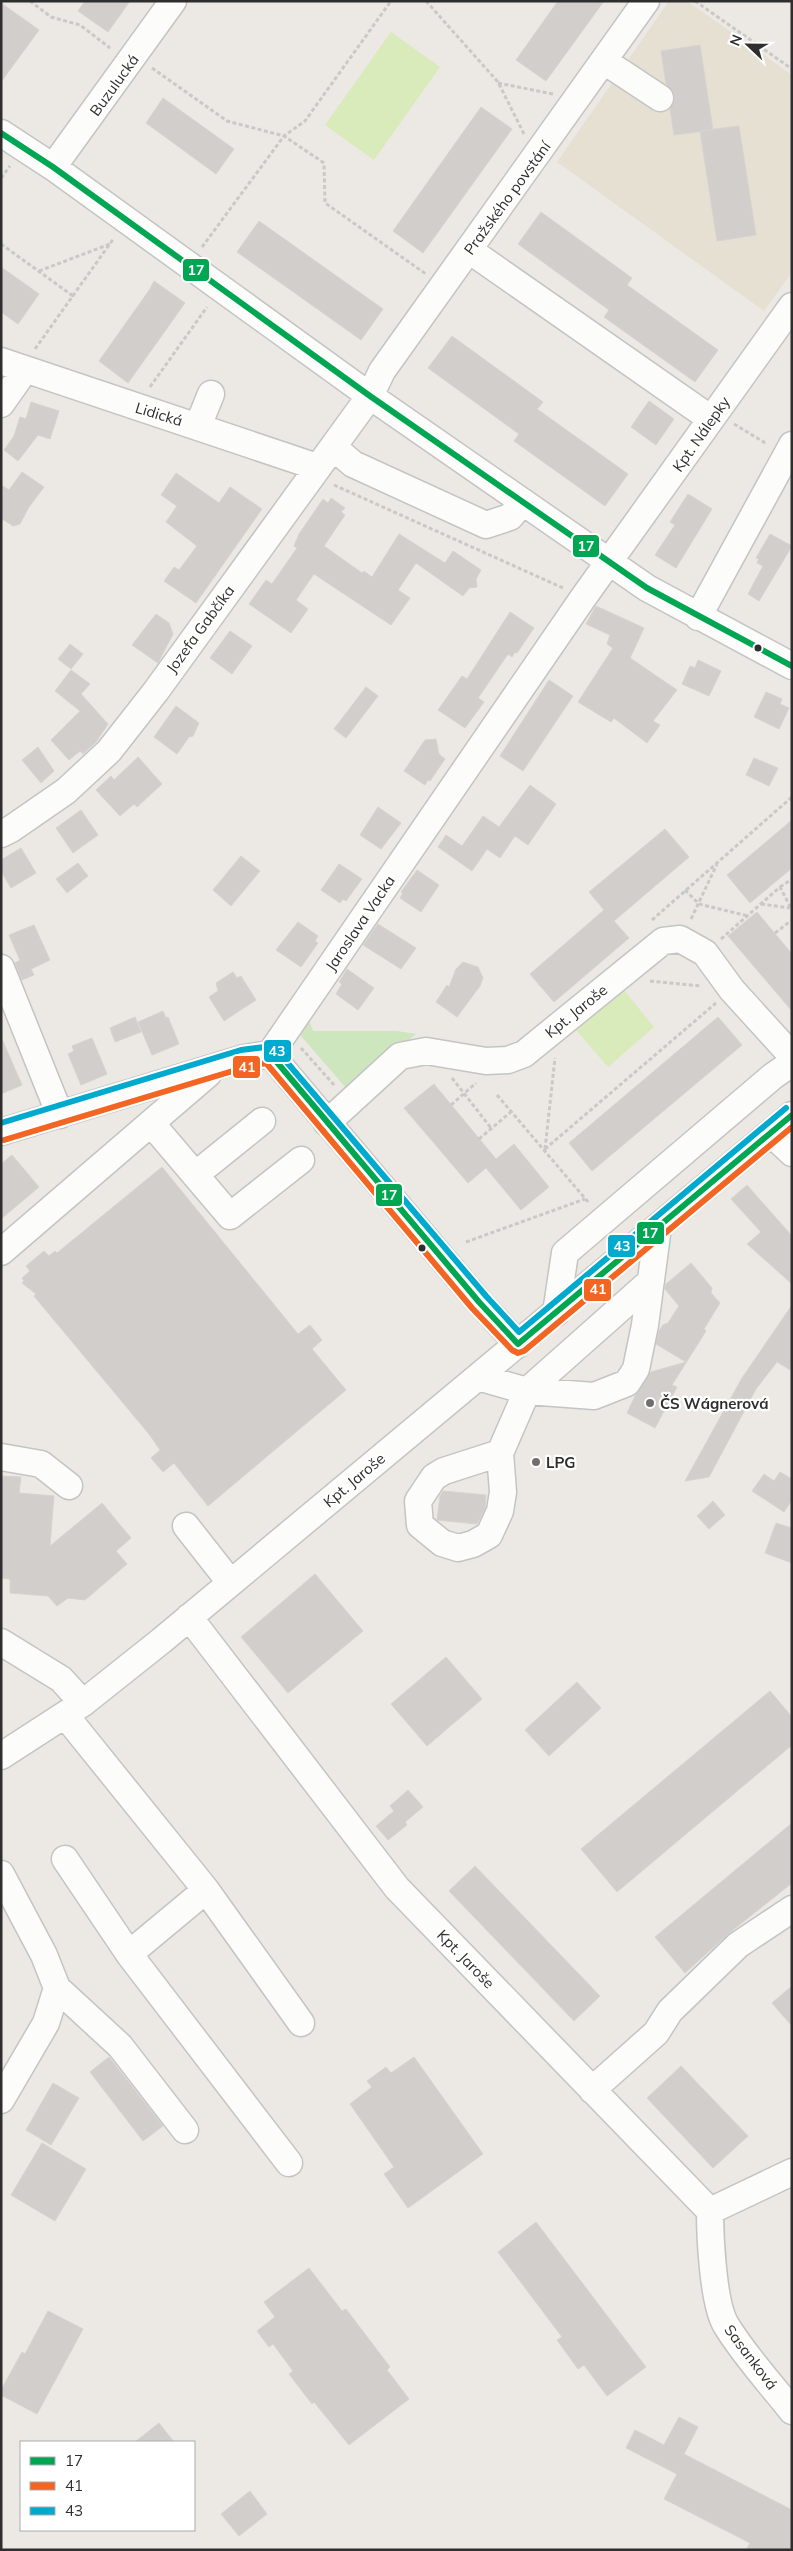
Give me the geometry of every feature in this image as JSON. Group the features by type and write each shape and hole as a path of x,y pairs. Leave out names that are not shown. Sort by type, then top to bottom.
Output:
{"street":[{"name":"Buzulucká","path":"53,167 125,54 173,1"},
{"name":"Pražského povstání","path":"370,396 382,371 646,1"},
{"path":"604,61 660,98"},
{"path":"1,133 53,167 307,363 370,396 647,588 792,666"},
{"path":"469,250 722,421"},
{"name":"Kpt. Nálepky","path":"609,562 722,421 792,306"},
{"path":"1,404 19,362"},
{"name":"Lidická","path":"19,362 198,426 322,475"},
{"path":"198,426 211,394"},
{"name":"Jozefa Gabčíka","path":"1,834 12,829 66,791 109,751 322,475 333,447 370,396"},
{"path":"698,617 779,444"},
{"path":"333,447 353,464 486,525 510,517 523,502"},
{"name":"Jaroslava Vacka","path":"270,1054 609,562"},
{"path":"672,940 704,953 732,990 792,1056"},
{"name":"Kpt. Jaroše","path":"326,1122 400,1056 426,1051 486,1061 508,1060 524,1054 619,977 672,940"},
{"path":"1,968 60,1115"},
{"path":"1,1132 244,1058 270,1054 295,1081 326,1122 479,1302 518,1344"},
{"path":"556,1313 565,1253 773,1076 792,1063"},
{"path":"1,1252 216,1067"},
{"name":"Kpt. Jaroše","path":"1,1756 74,1709 189,1617 792,1115"},
{"path":"195,1175 262,1121"},
{"path":"151,1123 230,1216 301,1160"},
{"path":"771,1132 792,1153"},
{"path":"478,1377 527,1391 594,1396 627,1384 636,1368 658,1227"},
{"path":"500,1453 527,1391 651,1281"},
{"path":"1,1457 42,1464 69,1486"},
{"path":"186,1526 230,1582"},
{"name":"Kpt. Jaroše","path":"189,1617 397,1888 710,2211"},
{"path":"1,1642 60,1679 74,1709 301,2023"},
{"path":"65,1859 129,1954 289,2163"},
{"path":"1,1874 44,1954 56,1988 120,2046 185,2130"},
{"path":"129,1954 206,1890"},
{"path":"592,2090 656,2033 670,2011 738,1945 792,1910"},
{"path":"1,2100 46,2023 56,1988"},
{"path":"710,2211 792,2172"},
{"name":"Sasanková","path":"710,2211 710,2237 716,2286 725,2323 792,2411"}],"path":[{"path":"30,1 50,17 80,25 226,121 284,136 324,164 325,203 429,276"},
{"path":"197,254 284,136 305,121 391,1"},
{"path":"426,1 498,82 527,139"},
{"path":"695,1 792,69"},
{"path":"498,82 557,95"},
{"path":"19,362 73,296 115,237"},
{"path":"1,244 73,296"},
{"path":"38,271 110,244"},
{"path":"148,390 209,305"},
{"path":"722,421 779,444"},
{"path":"322,475 568,590"},
{"path":"718,861 699,904 672,940 649,923 685,890 718,861 792,797"},
{"path":"704,953 780,887 792,879"},
{"path":"780,887 791,909"},
{"path":"685,890 699,904 748,916"},
{"path":"761,904 791,909"},
{"path":"775,933 792,920"},
{"path":"619,977 732,990"},
{"path":"545,1149 732,990"},
{"path":"297,1044 337,1088"},
{"path":"545,1149 555,1055"},
{"path":"448,1073 491,1128"},
{"path":"451,1105 482,1078"},
{"path":"497,1094 591,1206"},
{"path":"479,1139 512,1111"},
{"path":"466,1242 585,1199"}],"shaded area":[{"path":"669,1 687,1 792,75 792,272 764,311 557,162"}],"green space":[{"path":"391,32 440,67 374,160 325,125"},
{"path":"623,989 654,1027 608,1067 576,1030"},
{"path":"311,1013 310,1023 313,1031 397,1031 416,1034 347,1089 301,1036 299,1031"}],"building":[{"path":"85,1 130,1 108,32 78,11"},
{"path":"558,1 604,1 546,81 516,60"},
{"path":"1,3 39,30 1,82"},
{"path":"700,45 713,130 674,135 670,109 675,98 673,91 666,84 661,51"},
{"path":"163,98 234,149 216,174 146,123"},
{"path":"481,107 512,129 423,253 393,231"},
{"path":"739,126 756,235 717,241 700,131"},
{"path":"541,212 632,278 627,285 718,350 695,382 604,317 609,310 518,244"},
{"path":"259,221 383,309 361,340 237,252"},
{"path":"1,267 39,294 18,324 1,312"},
{"path":"154,281 185,303 128,383 99,361"},
{"path":"452,336 543,402 537,409 628,474 605,506 514,441 519,434 428,368"},
{"path":"649,401 674,419 656,445 631,427"},
{"path":"31,402 59,411 50,439 38,435 18,461 4,450 14,436 20,417 26,419"},
{"path":"22,472 44,487 29,507 20,524 13,526 1,518 1,485 9,490"},
{"path":"176,473 219,503 230,487 262,509 196,603 164,581 174,567 179,570 197,546 166,522 177,506 161,495"},
{"path":"688,494 712,509 676,568 655,555 675,525 670,522"},
{"path":"331,498 345,508 341,512 345,515 324,546 362,573 364,571 372,577 399,534 445,563 453,551 481,570 476,579 477,587 469,588 463,596 416,563 398,590 410,598 391,625 314,574 296,600 308,609 291,633 249,604 266,580 272,584 297,548 294,546 299,534 323,499 328,503"},
{"path":"770,534 792,546 759,601 748,594 763,566 757,563 759,559 756,558"},
{"path":"596,606 644,628 630,658 677,690 653,721 660,725 647,743 614,718 611,722 578,702 613,648 607,644 610,635 586,624"},
{"path":"510,612 534,628 517,653 515,652 512,657 508,654 478,698 484,702 465,728 438,710 462,676 467,679"},
{"path":"156,614 169,623 173,634 158,663 132,645"},
{"path":"230,631 252,646 232,674 210,658"},
{"path":"70,644 83,654 71,669 58,659"},
{"path":"698,660 721,671 709,696 682,684 690,666 695,668"},
{"path":"71,670 90,684 81,694 108,724 96,742 83,754 80,751 69,760 51,740 80,711 55,691"},
{"path":"549,680 573,696 523,771 500,756"},
{"path":"366,687 378,696 346,738 334,729"},
{"path":"766,692 782,699 780,704 789,708 779,729 754,717"},
{"path":"176,706 199,723 193,736 189,737 177,754 154,737"},
{"path":"436,739 439,754 445,759 430,781 428,780 425,785 404,771 425,740"},
{"path":"38,747 54,771 41,783 22,760"},
{"path":"138,757 162,784 137,807 134,804 120,816 96,790 111,776 114,780"},
{"path":"754,758 778,768 769,786 746,775"},
{"path":"530,785 556,804 528,845 515,836 500,858 487,849 472,871 438,847 446,835 462,846 483,816 499,827"},
{"path":"378,807 401,823 381,849 360,835"},
{"path":"81,810 98,835 73,853 56,828"},
{"path":"792,820 792,868 750,903 727,875"},
{"path":"665,829 689,857 614,921 629,938 554,1002 530,974 604,910 589,892"},
{"path":"21,848 36,873 11,888 1,871 1,860"},
{"path":"241,856 260,871 231,906 213,890"},
{"path":"78,863 88,876 67,893 56,879"},
{"path":"339,864 362,879 346,901 343,899 340,903 321,890"},
{"path":"417,870 439,885 421,912 400,898 403,893 401,892"},
{"path":"757,912 792,954 792,1011 728,936"},
{"path":"298,922 318,936 315,941 318,943 301,967 276,950"},
{"path":"378,924 416,948 401,969 363,945"},
{"path":"34,925 50,960 31,969 34,975 22,980 15,963 20,960 9,935"},
{"path":"463,962 478,967 483,978 480,986 457,1017 436,1002 447,985 449,987 456,969"},
{"path":"347,969 374,988 358,1010 336,994 342,984 339,982"},
{"path":"233,972 237,978 241,976 256,1000 224,1021 209,997 218,991 216,983"},
{"path":"163,1011 166,1018 168,1017 179,1044 152,1055 138,1022"},
{"path":"135,1017 141,1032 115,1042 110,1028"},
{"path":"718,1017 742,1045 592,1171 569,1143"},
{"path":"1,1037 22,1085 1,1094"},
{"path":"92,1038 107,1074 81,1085 68,1054 74,1051 72,1046"},
{"path":"434,1084 496,1159 514,1144 549,1187 521,1210 486,1168 468,1183 404,1108"},
{"path":"12,1155 39,1187 1,1219 1,1164"},
{"path":"162,1167 298,1334 310,1325 322,1340 312,1349 346,1390 208,1506 174,1463 163,1472 151,1458 160,1450 149,1434 34,1296 36,1294 22,1283 24,1281 22,1278 30,1271 26,1266 44,1251 49,1256 55,1251 57,1253"},
{"path":"747,1185 792,1236 792,1284 747,1244 761,1232 731,1199"},
{"path":"691,1263 712,1288 711,1293 720,1303 704,1329 706,1331 672,1385 677,1387 655,1428 627,1413 636,1394 651,1372 686,1362 656,1344 659,1331 663,1325 668,1323 679,1306 665,1289 666,1284"},
{"path":"792,1305 792,1371 777,1362 756,1389 709,1477 685,1481 742,1378"},
{"path":"780,1472 792,1479 792,1500 784,1512 752,1491 764,1474 774,1481"},
{"path":"1,1476 21,1477 19,1493 54,1496 50,1546 102,1503 131,1538 116,1551 127,1564 85,1600 68,1598 57,1606 48,1596 10,1593 10,1579 1,1578"},
{"path":"443,1491 486,1495 485,1509 477,1524 437,1520 440,1496"},
{"path":"713,1501 725,1515 709,1529 697,1516"},
{"path":"776,1523 792,1528 792,1563 765,1553"},
{"path":"315,1574 363,1631 288,1693 241,1637"},
{"path":"446,1657 482,1699 427,1746 391,1704"},
{"path":"577,1682 601,1708 549,1756 525,1730"},
{"path":"770,1691 792,1717 792,1745 617,1892 581,1849"},
{"path":"408,1790 423,1807 405,1822 407,1825 388,1840 376,1826 394,1811 390,1806"},
{"path":"792,1823 792,1883 728,1934 685,1973 655,1937"},
{"path":"475,1866 600,1996 574,2021 449,1891"},
{"path":"792,1986 792,2026 772,2003"},
{"path":"109,2057 163,2126 143,2141 90,2072"},
{"path":"414,2057 483,2154 408,2208 384,2174 394,2167 350,2104 372,2087 367,2081 386,2067 391,2073"},
{"path":"681,2066 748,2136 713,2168 647,2098"},
{"path":"53,2083 79,2098 51,2145 26,2130"},
{"path":"42,2143 86,2169 55,2221 11,2195"},
{"path":"536,2222 646,2367 607,2396 584,2365 578,2369 557,2340 562,2337 498,2252"},
{"path":"309,2268 342,2311 346,2309 390,2367 387,2370 409,2399 349,2445 314,2402 312,2404 289,2374 293,2371 273,2344 269,2347 257,2331 275,2317 264,2302"},
{"path":"48,2311 83,2329 37,2414 1,2395 1,2390 22,2352 25,2354"},
{"path":"679,2417 698,2427 684,2454 792,2510 792,2550 746,2550 750,2543 664,2499 677,2474 626,2448 635,2430 664,2445"},
{"path":"159,2423 173,2441 136,2441"},
{"path":"250,2491 267,2514 239,2536 221,2514"}],"transit line":[{"name":"17","path":"1,133 53,167 370,396 647,588 792,666"},
{"name":"43","path":"1,1123 241,1050 273,1046 486,1296 519,1332 786,1108"},
{"name":"17","path":"270,1054 479,1302 518,1344 792,1115"},
{"name":"41","path":"4,1140 246,1067 266,1063 472,1308 512,1350 518,1353 524,1351 792,1127"}],"place":[{"name":"ČS Wágnerová","path":"650,1403"},
{"name":"LPG","path":"536,1462"}]}
